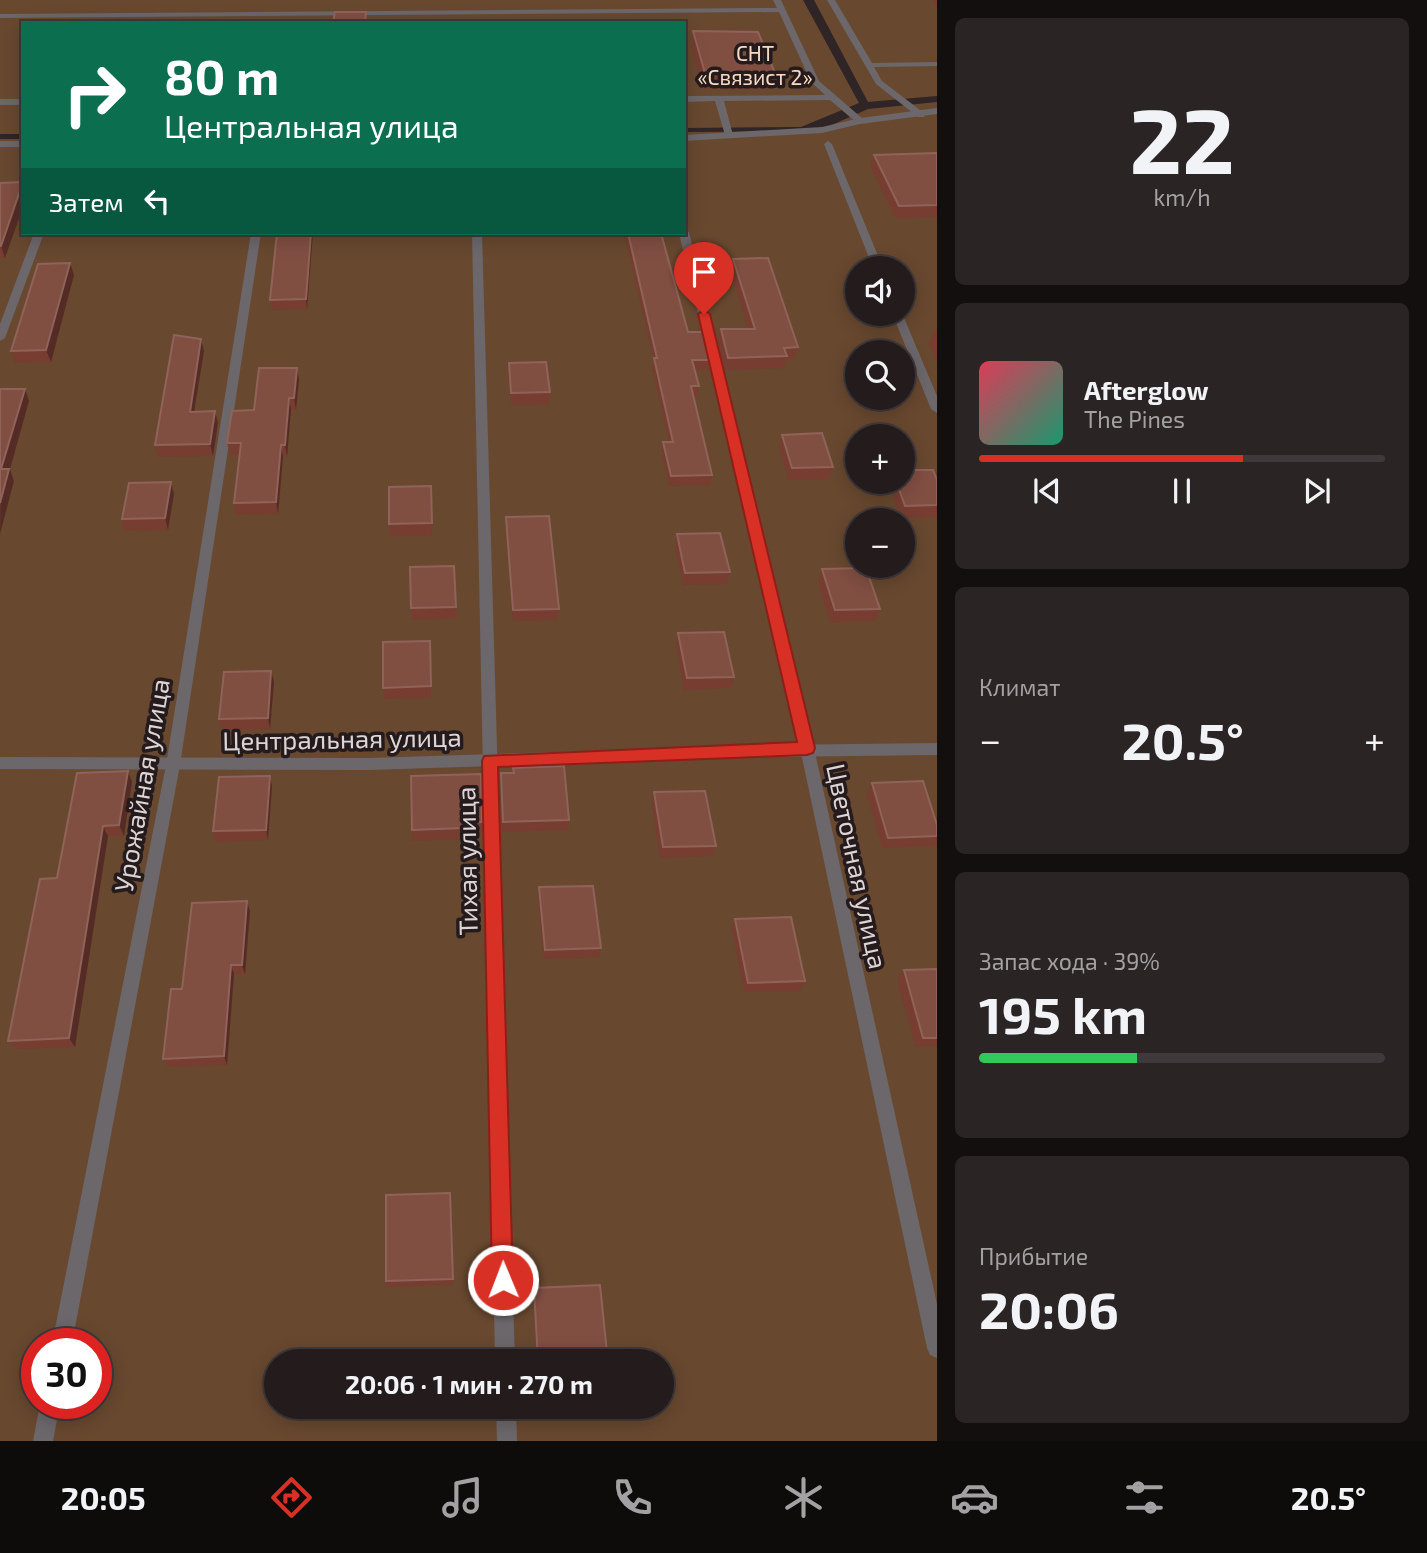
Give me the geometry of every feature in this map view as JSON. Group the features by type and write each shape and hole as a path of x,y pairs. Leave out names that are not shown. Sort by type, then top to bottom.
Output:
{"street":[{"path":"777,0 815,82 860,121"},
{"path":"831,0 879,82 920,115"},
{"path":"0,16 782,10"},
{"path":"868,65 937,64"},
{"path":"686,99 833,97"},
{"path":"719,99 729,135"},
{"path":"0,102 21,102"},
{"path":"686,138 822,130 860,121 937,111"},
{"path":"0,144 21,144"},
{"path":"828,145 873,256"},
{"path":"0,338 38,235"},
{"name":"Урожайная улица","path":"65,1328 173,765 256,235"},
{"name":"Тихая улица","path":"477,235 505,1349"},
{"name":"Цветочная улица","path":"685,235 807,748 937,1348"},
{"path":"902,326 937,410"},
{"name":"Центральная улица","path":"0,763 173,765 490,761 807,748 937,749"},
{"path":"43,1441 47,1419"},
{"path":"506,1419 507,1441"}],"green space":[{"name":"СНТ «Связист 2»","path":"0,0 803,0 859,103 801,127 686,128 686,21 21,21 21,134 0,134"},
{"path":"814,0 937,0 937,96 868,102"},
{"path":"937,102 937,1441 0,1441 0,139 21,139 21,235 686,235 686,132 818,131 868,109"}],"building":[{"path":"335,12 366,12 365,21 333,21"},
{"path":"693,31 758,32 775,73 705,73"},
{"path":"937,153 937,205 899,206 874,155"},
{"path":"21,182 1,246 0,246 0,183"},
{"path":"277,235 311,235 306,299 270,300"},
{"path":"628,235 662,235 688,332 704,332 710,360 692,360 699,386 691,386 712,475 671,476 663,442 673,442 654,358 657,358"},
{"path":"768,258 798,347 784,348 787,356 728,358 721,329 755,329 733,259"},
{"path":"70,263 46,350 11,351 38,264"},
{"path":"174,335 201,339 190,412 215,411 210,444 155,445"},
{"path":"546,362 550,392 511,393 509,363"},
{"path":"259,368 297,368 294,398 289,398 285,445 281,445 276,502 234,503 241,443 227,443 232,411 254,410"},
{"path":"0,389 25,389 1,469 9,469 0,503"},
{"path":"822,433 833,467 792,468 782,435"},
{"path":"915,470 933,470 937,480 937,505 905,506 901,494 915,494"},
{"path":"171,482 165,518 122,519 129,483"},
{"path":"431,486 432,523 389,524 389,487"},
{"path":"549,516 559,609 513,610 506,517"},
{"path":"720,533 730,572 685,573 677,534"},
{"path":"454,566 456,607 411,608 410,567"},
{"path":"845,568 845,578 869,578 880,609 835,610 822,569"},
{"path":"724,632 734,677 687,678 678,633"},
{"path":"430,641 431,686 383,688 383,642"},
{"path":"271,671 268,718 219,719 224,672"},
{"path":"564,766 569,820 503,822 501,773 514,773 513,768"},
{"path":"128,771 119,825 103,826 69,1038 8,1041 40,879 57,878 77,773"},
{"path":"481,774 482,822 464,823 464,828 412,830 411,776"},
{"path":"270,776 266,830 213,831 219,777"},
{"path":"923,781 937,825 937,836 888,838 872,783"},
{"path":"705,791 716,846 663,847 654,792"},
{"path":"593,886 601,948 545,950 539,887"},
{"path":"247,901 242,965 231,965 224,1056 163,1059 171,989 182,989 192,903"},
{"path":"791,917 805,981 748,983 735,919"},
{"path":"937,969 937,1038 923,1038 904,970"},
{"path":"450,1193 453,1279 386,1281 386,1195"},
{"path":"600,1285 607,1349 537,1349 534,1288"}],"route":[{"path":"503,1280 490,761 807,748 704,314"}]}
